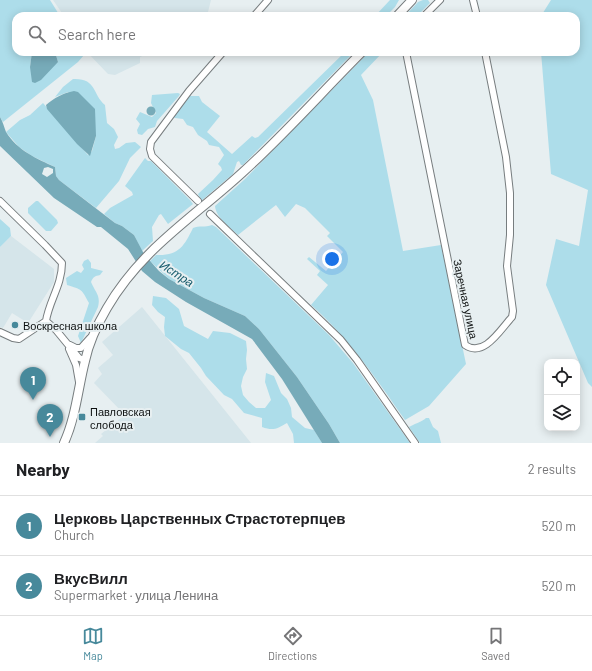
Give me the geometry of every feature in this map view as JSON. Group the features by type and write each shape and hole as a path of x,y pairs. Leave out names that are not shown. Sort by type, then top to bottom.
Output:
{"main road":[{"path":"401,12 412,0"},
{"path":"64,443 73,419 85,360 95,331 123,284 146,256 171,232 262,155 358,56"}],"street":[{"path":"258,12 268,0"},
{"path":"473,0 477,12"},
{"path":"427,12 437,1"},
{"path":"198,202 152,156 150,149 151,142 189,91 220,56"},
{"name":"Заречная улица","path":"407,56 465,345 470,349 479,349 486,346 512,317 513,311 507,266 510,235 510,193 506,157 486,56"},
{"path":"0,201 62,263 60,280 47,312 46,321 20,339 12,338 0,332"},
{"path":"210,214 341,340 357,360 415,443"},
{"path":"46,321 67,343 78,358 85,360"},
{"path":"67,343 76,348 81,348 95,331"},
{"path":"67,343 76,365 80,384"}],"shaded area":[{"path":"0,0 50,0 58,12 12,12 12,56 31,56 30,67 58,62 56,56 83,56 78,62 3,122 0,117"},
{"path":"53,0 211,0 208,12 61,12"},
{"path":"390,0 399,0 390,12 379,12"},
{"path":"428,0 430,3 421,12 409,12 418,2"},
{"path":"551,0 592,0 592,387 588,383 580,364 580,359 578,359 546,285 556,239 579,246 588,190 551,174 541,56 580,56 580,12 544,12"},
{"path":"31,56 56,56 58,62 41,80 35,83 32,82 30,67"},
{"path":"91,56 142,56 140,57 140,63 115,75 108,74"},
{"path":"341,56 350,56 243,165 241,165 239,161 237,162 233,174 201,201 198,194 222,170 218,164 224,155 219,147 209,145 207,141 198,135 193,127 187,125 183,119 173,117 190,96 199,96 202,102 220,116 207,132 232,154 252,136 255,138 258,137"},
{"path":"365,56 379,56 361,75 373,100 403,251 441,245 466,364 429,406 405,420 350,345 311,305 328,285 317,275 320,271 307,259 309,257 326,271 343,252 327,236 330,233 305,208 296,204 285,217 276,205 238,235 221,218 215,206 245,179"},
{"path":"73,79 81,79 90,84 105,105 107,123 114,129 118,137 114,145 115,149 126,143 135,142 141,147 130,158 119,181 96,208 59,180 56,176 55,167 32,156 19,147 6,132 20,120 30,115 43,103 88,155 92,151 96,136 68,92 55,97 63,87"},
{"path":"74,91 78,92 95,109 96,136 90,156 77,144 47,109 46,105 59,96"},
{"path":"180,94 179,96 157,121 155,127 148,129 142,135 138,134 137,130 140,124 136,119 140,112 152,117 156,113 151,103 152,95"},
{"path":"149,107 153,107 155,111 153,115 149,115 147,113 147,109"},
{"path":"0,117 6,132 16,144 34,157 55,167 56,176 59,180 115,223 122,226 134,235 144,254 159,271 169,279 204,298 245,316 259,329 297,377 340,443 322,443 282,379 252,339 186,302 155,282 142,271 128,249 101,227 97,227 54,198 0,146","holes":["48,167 53,169 53,173 47,177 42,174 44,168"]},
{"path":"145,158 148,161 151,161 193,204 168,224 161,214 159,215 152,227 153,241 142,251 134,235 104,214 110,208 133,195 132,192 125,186"},
{"path":"38,201 57,220 58,223 51,231 46,231 28,213 28,208"},
{"path":"0,219 10,228 11,236 0,247"},
{"path":"212,225 216,227 329,335 353,363 410,443 340,443 297,377 259,329 245,316 204,298 169,279 150,261 156,255 170,254 180,249 187,240 193,228"},
{"path":"11,236 54,269 54,282 28,323 12,313 3,328 0,327 0,247"},
{"path":"88,259 91,263 91,268 103,271 100,275 95,276 91,282 98,296 99,303 81,343 78,336 89,303 81,290 67,285 66,278 77,271 81,273 84,269 82,265 84,261"},
{"path":"153,296 166,298 179,309 184,326 208,339 213,331 230,333 246,341 247,369 241,386 243,395 256,408 265,408 271,400 265,382 266,373 274,376 281,393 287,399 291,408 292,417 305,428 314,430 322,443 294,443 293,434 287,423 275,429 269,429 262,427 262,418 244,413 232,399 224,395 206,376 189,353 181,349 165,336 165,317 152,305"},
{"path":"142,307 251,443 95,443 103,436 101,434 125,415 94,383 102,374 98,368 113,355 102,342"},
{"path":"426,418 429,418 433,427 438,431 441,443 420,443 409,427"}],"place":[{"name":"Воскресная школа","path":"15,325"},
{"name":"Церковь Царственных Страстотерпцев","path":"33,400"},
{"name":"Павловская слобода","path":"82,417"},
{"name":"ВкусВилл","path":"50,437"}],"water label":[{"name":"Истра","path":"177,273"}]}
